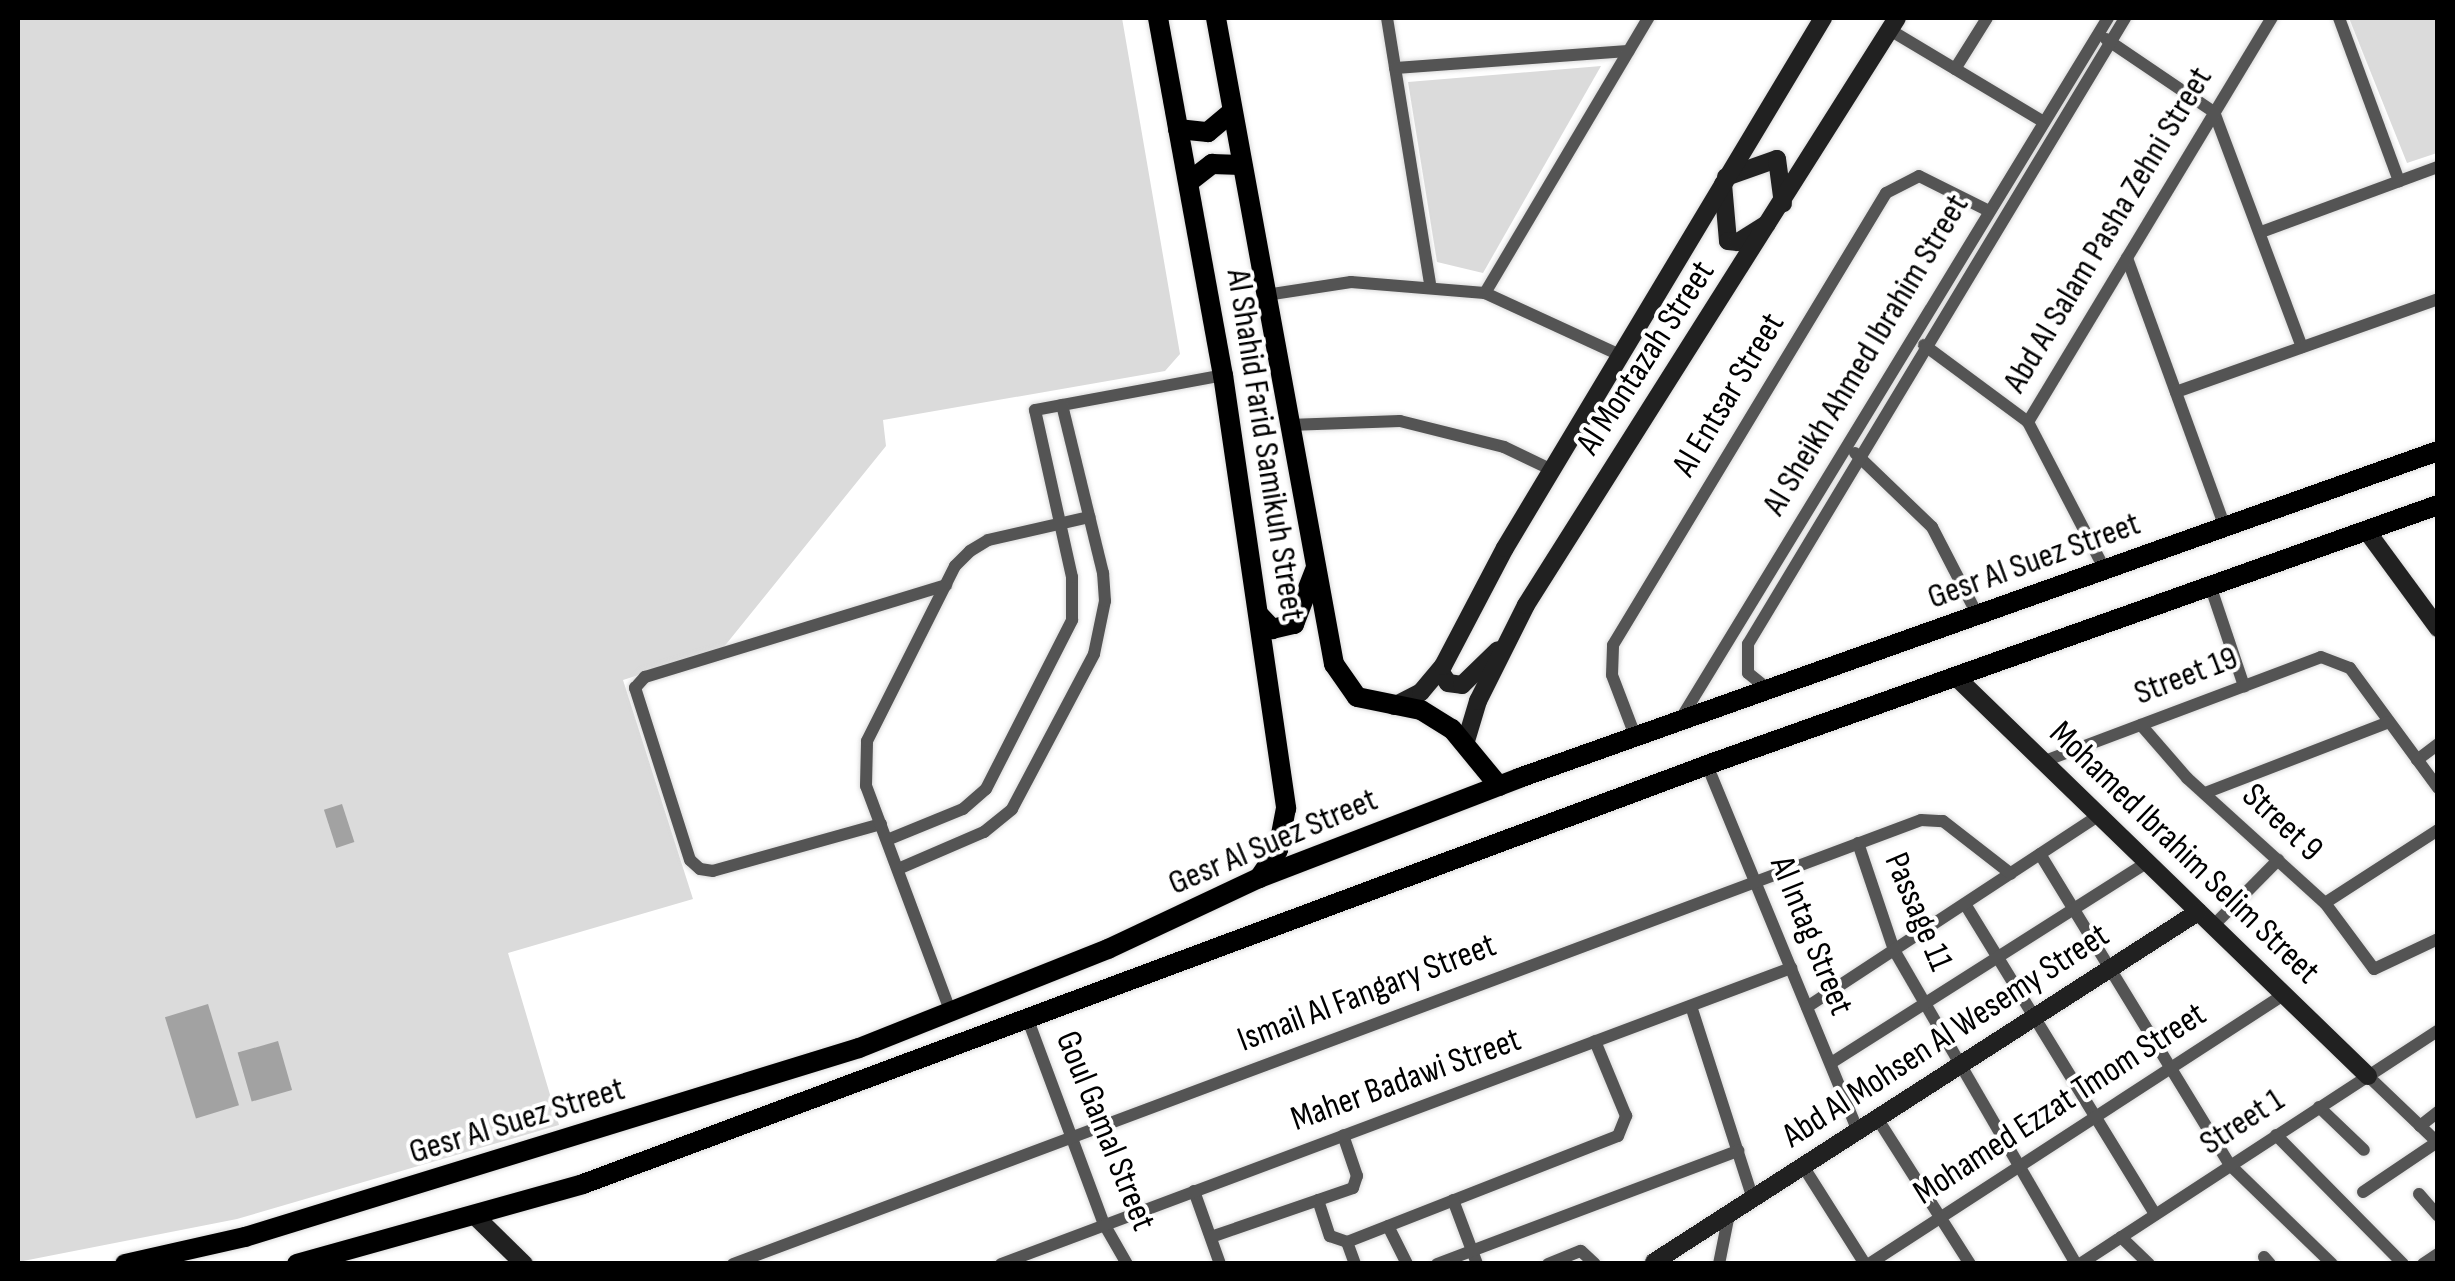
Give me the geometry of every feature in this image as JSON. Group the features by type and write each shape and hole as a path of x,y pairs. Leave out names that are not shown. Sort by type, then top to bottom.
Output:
{"main road":[{"name":"Al Shahid Farid Samikuh Street","path":"1158,18 1223,375 1286,818 1278,850 1259,878"},
{"name":"Al Shahid Farid Samikuh Street","path":"1216,18 1330,651 1344,684 1366,702 1421,710 1466,741 1499,786"},
{"path":"1178,129 1208,132 1231,113"},
{"path":"1190,181 1212,164 1241,165"},
{"name":"Gesr Al Suez Street","path":"125,1264 245,1237 642,1118 951,1012 1259,878 1499,786 2438,451"},
{"path":"297,1264 583,1184 1707,765 2438,505"},
{"path":"1260,616 1272,629 1294,624 1315,570"}],"street":[{"path":"1387,18 1430,284"},
{"path":"1485,293 1648,18"},
{"name":"Al Montazah Street","path":"1394,706 1421,692 1440,671 1552,470 1822,18"},
{"path":"1955,69 1987,18"},
{"name":"Al Sheikh Ahmed Ibrahim Street","path":"1745,651 2104,38 2108,18"},
{"name":"Al Sheikh Ahmed Ibrahim Street","path":"1677,725 2044,122 2104,38 2125,18"},
{"name":"Abd Al Salam Pasha Zehni Street","path":"2028,422 2272,18"},
{"path":"2339,18 2398,182"},
{"path":"1894,24 1955,69 2044,122"},
{"name":"Al Montazah Street","path":"1466,741 1508,641 1894,24"},
{"path":"2104,38 2214,112 2302,347"},
{"path":"1395,68 1628,52"},
{"path":"1777,158 1778,212 1738,242 1728,241 1725,180 1777,158"},
{"path":"2261,232 2438,167"},
{"name":"Al Entsar Street","path":"1636,738 1612,675 1613,645 1886,193 1918,176 1990,212"},
{"path":"2127,258 2225,527"},
{"path":"1266,295 1351,282 1430,284 1485,293 1620,355"},
{"path":"2176,392 2438,299"},
{"path":"1924,345 2028,422 2104,570"},
{"path":"887,840 963,809 994,776 1072,620 1074,588 1035,410 1223,375"},
{"path":"898,869 984,832 1022,793 1102,628 1102,573 1062,405"},
{"path":"1289,424 1400,421 1504,447 1552,470"},
{"path":"1845,447 1932,527 1978,616"},
{"path":"951,1012 863,770 867,741 962,558 988,540 1089,516"},
{"path":"2366,530 2438,628"},
{"path":"881,824 713,871 700,869 690,860 635,688 646,677 946,585"},
{"path":"2210,585 2244,686"},
{"path":"1440,671 1448,683 1462,685 1508,641"},
{"path":"1723,649 1731,655 1745,651 1752,679 1768,690"},
{"name":"Street 19","path":"2042,762 2321,656 2350,668 2389,722"},
{"name":"Mohamed Ibrahim Selim Street","path":"1955,676 2368,1076"},
{"path":"2205,794 2389,722 2417,760 2432,770 2438,788"},
{"name":"Street 9","path":"2141,725 2205,794 2325,904 2377,970 2438,939"},
{"path":"2417,760 2438,744"},
{"name":"Al Intag Street","path":"1707,765 1858,1131"},
{"path":"1807,1007 2098,816"},
{"name":"Ismail Al Fangary Street","path":"733,1264 1755,880 1936,819 2010,874"},
{"path":"2325,904 2438,830"},
{"name":"Passage 11","path":"1858,843 1894,950 2078,1264"},
{"path":"2040,854 2230,1166 2332,1264"},
{"path":"2213,926 2278,860"},
{"path":"1830,1064 2146,862"},
{"path":"1965,904 2155,1214"},
{"name":"Abd Al Mohsen Al Wesemy Street","path":"1656,1263 2198,912"},
{"name":"Maher Badawi Street","path":"1001,1264 1791,968"},
{"name":"Mohamed Ezzat Tmom Street","path":"1867,1264 2284,995"},
{"path":"1691,1006 1753,1198"},
{"name":"Goul Gamal Street","path":"1028,1020 1104,1224 1127,1264"},
{"name":"Street 1","path":"2078,1264 2438,1031"},
{"path":"1318,1200 1330,1236 1347,1242 1622,1132 1626,1116 1595,1042"},
{"path":"2363,1192 2437,1142 2368,1076"},
{"path":"2319,1108 2364,1150"},
{"path":"2420,1126 2438,1112"},
{"path":"1878,1118 1970,1264"},
{"path":"1210,1237 1318,1200 1356,1182 1343,1135"},
{"path":"2276,1136 2403,1264"},
{"path":"1437,1264 1475,1257 1738,1152"},
{"path":"1803,1166 1867,1264"},
{"path":"1194,1191 1220,1264"},
{"path":"2418,1194 2438,1216"},
{"path":"1453,1200 1475,1257"},
{"path":"1719,1264 1730,1214"},
{"path":"474,1216 524,1264"},
{"path":"1388,1226 1407,1264"},
{"path":"2121,1237 2148,1264"},
{"path":"1347,1242 1353,1263"},
{"path":"1032,1264 1042,1248"},
{"path":"1548,1264 1581,1251 1595,1264"}],"shaded area":[{"path":"18,18 1122,18 1180,354 1165,371 883,420 886,446 723,648 623,680 693,899 508,953 559,1125 237,1219 18,1262"},
{"path":"2349,18 2437,18 2437,153 2407,163"},
{"path":"1601,66 1483,273 1437,262 1408,82"},
{"path":"342,804 354,842 336,848 324,810"},
{"path":"208,1004 239,1105 196,1119 165,1017"},
{"path":"278,1041 292,1090 252,1102 238,1053"}]}
